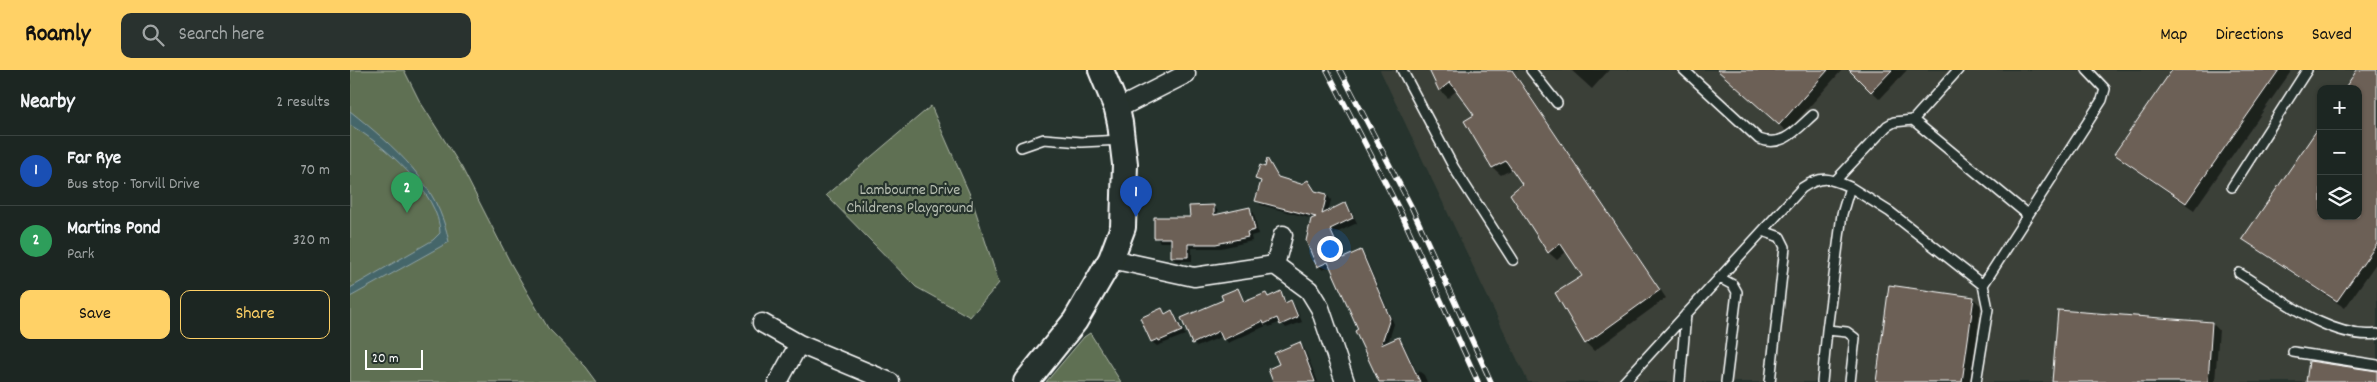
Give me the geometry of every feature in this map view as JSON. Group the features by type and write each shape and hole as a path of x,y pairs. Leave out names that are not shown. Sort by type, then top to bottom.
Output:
{"street":[{"path":"1026,382 1074,321 1111,259 1123,226 1125,164 1122,140 1117,109 1101,70"},
{"path":"1117,109 1147,92 1186,74"},
{"path":"1275,265 1283,235"},
{"path":"1111,259 1194,276 1275,265 1299,281 1313,296 1320,308 1346,382"},
{"path":"762,323 799,344 890,382"},
{"path":"778,382 799,344"}],"lane":[{"path":"1402,70 1454,168 1513,260"},
{"path":"1531,70 1557,103"},
{"path":"1684,70 1760,139 1769,143 1778,142 1790,136 1813,115"},
{"path":"1836,180 1887,126 1894,122 1913,120 1958,70"},
{"path":"1983,284 2105,94 2102,84 2087,70"},
{"path":"2232,187 2307,70"},
{"path":"1913,120 2028,215"},
{"path":"1021,147 1044,139 1081,142 1122,140"},
{"path":"1624,382 1802,188 1820,178 1836,180 1890,212 1983,284 1988,309 1976,382"},
{"path":"1822,382 1842,214 1850,187"},
{"path":"1763,231 1782,240 1785,251 1770,382"},
{"path":"2239,273 2320,322 2337,329 2367,335 2377,334"},
{"path":"1720,278 1733,285 1737,292 1726,382"},
{"path":"1680,382 1686,314"},
{"path":"1828,330 1846,332 1855,338 1850,382"},
{"path":"2293,352 2377,365"}],"shaded area":[{"path":"1380,70 2377,70 2377,382 1528,382"}],"green space":[{"path":"350,70 404,70 419,100 462,168 511,264 548,328 586,367 597,382 350,382"},
{"name":"Lambourne Drive Childrens Playground","path":"931,106 971,197 999,283 970,317 916,287 826,195"},
{"path":"1090,333 1121,382 1046,382 1084,337"}],"water":[{"path":"350,111 383,138 425,184 443,221 449,242 350,297 350,288 433,240 440,233 437,218 420,186 393,157 350,125"}],"building":[{"path":"1429,70 1512,70 1660,290 1585,344 1555,293 1582,276 1560,243 1548,253 1510,194 1522,184 1506,161 1492,168 1464,121 1474,115 1450,82 1439,91"},
{"path":"1717,70 1828,70 1779,125"},
{"path":"1849,70 1892,70 1871,92"},
{"path":"2172,70 2279,70 2186,203 2114,154"},
{"path":"2357,70 2377,70 2377,244 2337,301 2242,239 2317,130 2317,220 2362,220 2362,85 2347,85"},
{"path":"1267,158 1278,177 1301,184 1308,180 1315,191 1327,194 1322,214 1346,202 1353,218 1330,229 1343,258 1361,250 1390,318 1381,345 1399,337 1420,382 1379,382 1355,331 1358,329 1328,262 1317,267 1306,241 1311,219 1316,217 1255,201 1261,181 1255,179 1260,165 1265,167"},
{"path":"1214,205 1214,215 1250,207 1255,230 1247,232 1248,237 1216,244 1188,244 1188,257 1171,257 1171,238 1154,238 1154,217 1190,217 1189,206"},
{"path":"1889,285 1974,297 1962,382 1876,382"},
{"path":"1238,288 1244,302 1266,293 1268,297 1281,291 1285,303 1291,300 1298,317 1280,325 1277,318 1264,324 1263,321 1223,340 1219,331 1192,344 1181,318 1223,300 1221,295"},
{"path":"1162,308 1165,314 1172,310 1182,331 1159,341 1158,339 1151,342 1140,318"},
{"path":"2058,310 2212,322 2208,382 2052,382"},
{"path":"1300,342 1315,382 1273,382 1268,369 1279,364 1274,353"},
{"path":"2309,361 2377,371 2377,382 2306,382"}],"railway":[{"path":"1327,70 1401,213 1478,382"},
{"path":"1340,70 1412,208 1491,382"}],"place":[{"name":"Martins Pond","path":"407,213"},
{"name":"Far Rye","path":"1136,217"}]}
